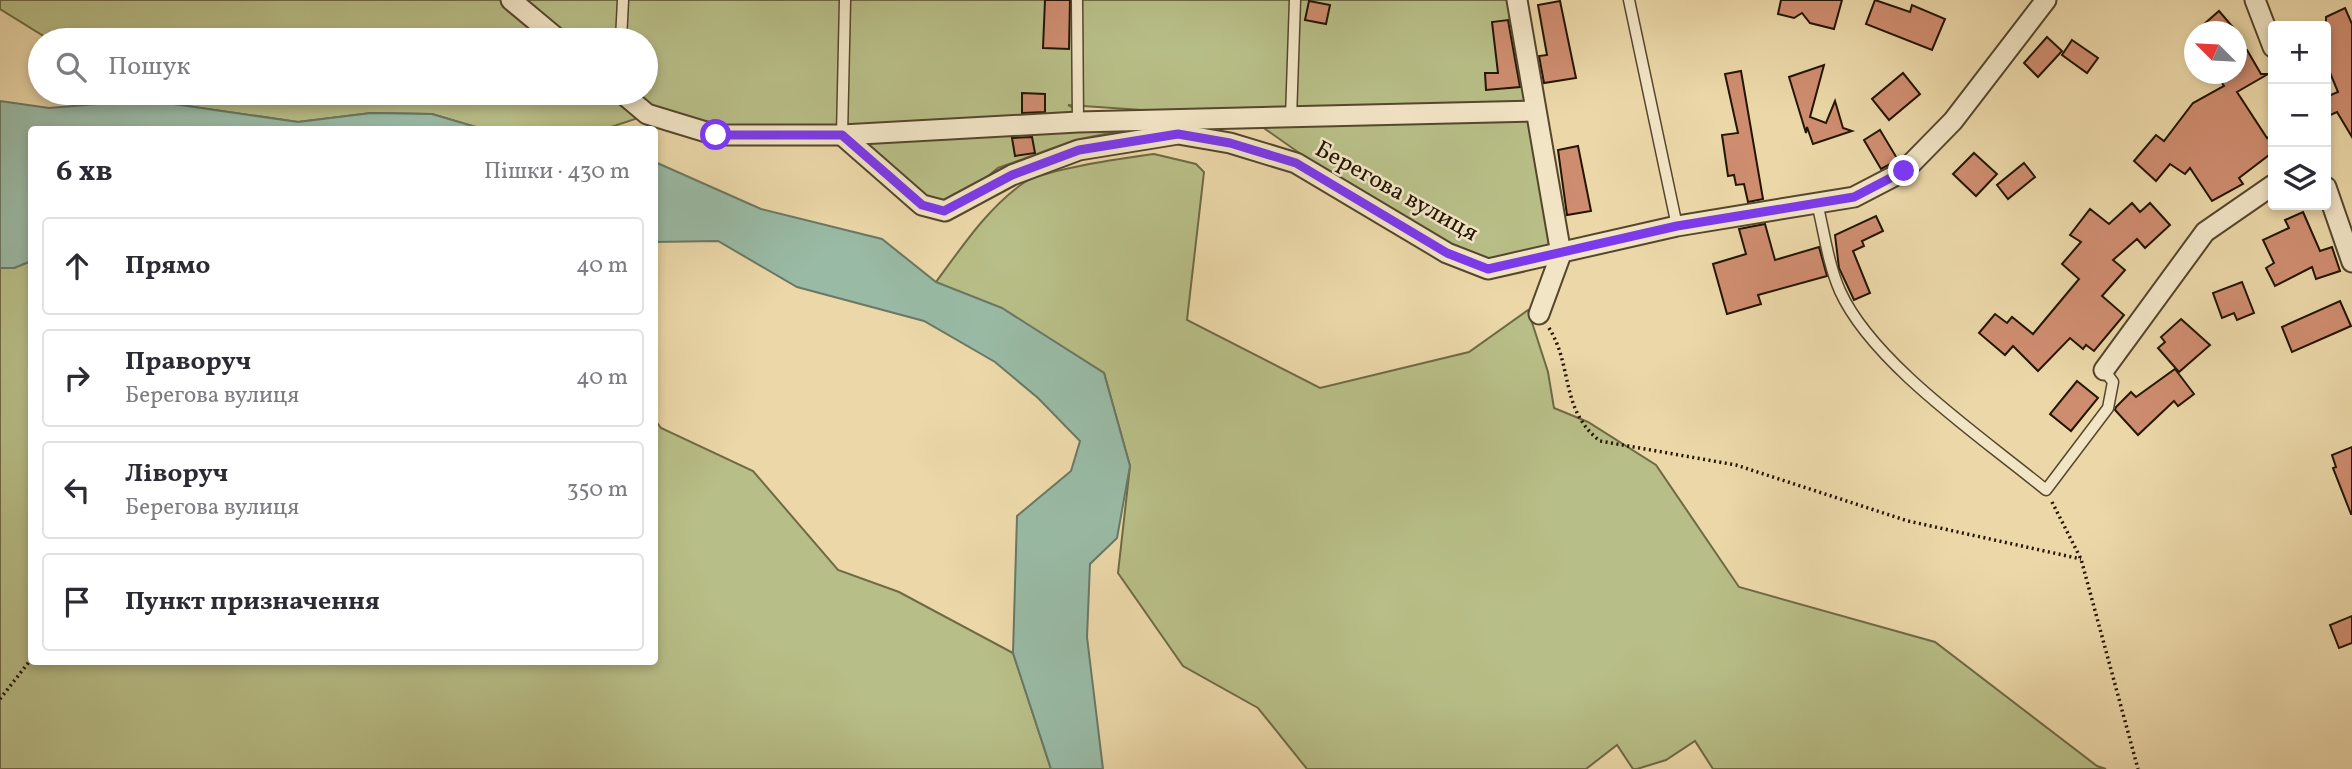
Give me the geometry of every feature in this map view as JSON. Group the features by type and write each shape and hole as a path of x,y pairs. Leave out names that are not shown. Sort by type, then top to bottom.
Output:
{"street":[{"path":"512,0 545,28"},
{"path":"1517,0 1534,111 1561,254 1539,314"},
{"name":"Берегова вулиця","path":"842,135 864,152 902,190 934,210 944,211 1012,175 1079,150 1178,134 1230,143 1296,163 1447,253 1488,269 1677,226 1854,197 1904,171 1952,121 2046,0"},
{"path":"2255,0 2268,34"},
{"path":"636,105 647,114 716,135 842,135 1078,122 1534,111"},
{"path":"2104,370 2205,232 2268,189"},
{"path":"2331,201 2352,262"}],"lane":[{"path":"622,28 623,0"},
{"path":"842,135 845,0"},
{"path":"1077,0 1078,122"},
{"path":"1291,118 1295,0"},
{"path":"1629,0 1677,226"},
{"path":"1816,203 1839,289 1860,328 1905,374 2046,490 2108,408 2113,383 2104,370"}],"path":[{"path":"1539,314 1560,345 1568,391 1584,428 1600,441 1736,465 1908,521 2081,559"},
{"path":"2046,490 2081,559 2138,769"},
{"path":"0,699 28,663"}],"green space":[{"path":"0,0 1515,0 1554,252 1487,266 1342,183 1241,112 1157,111 1068,105 1120,131 1075,140 998,168 974,188 944,203 907,189 866,148 860,129 730,133 653,113 614,126 472,126 432,114 371,113 298,122 181,105 658,105 658,28 31,28 0,9"},
{"path":"1154,154 1196,164 1204,172 1187,320 1320,388 1469,352 1528,310 1548,372 1554,408 1588,422 1656,465 1739,587 1935,642 2097,766 2106,769 1713,769 1695,741 1666,760 1637,769 1633,769 1617,745 1586,769 1307,769 1258,708 1183,666 1118,573 1130,466 1104,373 1059,345 936,282 986,217 1022,184 1065,169"},
{"path":"28,262 28,665 658,665 658,424 661,428 753,471 838,570 899,592 1013,653 1051,769 0,769 0,268 14,268"}],"shaded area":[{"path":"0,101 49,108 85,105 181,105 298,122 371,113 432,114 472,126 28,126 28,262 14,268 0,268"},
{"path":"658,163 761,209 882,239 936,282 1002,308 1104,373 1130,466 1117,538 1090,564 1087,637 1103,769 1051,769 1013,653 1017,516 1071,471 1080,441 1038,398 995,362 924,321 797,287 718,241 658,242"}],"building":[{"path":"1045,0 1070,0 1069,49 1043,48"},
{"path":"1781,0 1842,0 1834,29 1810,23 1802,13 1794,18 1778,14"},
{"path":"1875,0 1910,12 1912,5 1945,19 1932,50 1866,24"},
{"path":"1309,1 1330,5 1326,24 1305,20"},
{"path":"1560,1 1576,78 1544,83 1539,56 1547,55 1538,5"},
{"path":"2345,8 2352,24 2352,137 2337,112 2331,115 2331,95 2338,92 2331,75 2331,21 2326,21 2326,17"},
{"path":"2219,11 2228,21 2208,21"},
{"path":"1508,20 1520,87 1486,90 1485,73 1498,73 1492,22"},
{"path":"2047,37 2062,51 2038,77 2024,63"},
{"path":"2072,40 2098,58 2087,73 2062,55"},
{"path":"2247,50 2261,74 2268,74 2237,92 2268,137 2268,156 2239,178 2243,184 2212,201 2190,168 2185,174 2170,164 2156,181 2134,161 2156,135 2164,141 2193,103 2224,86 2223,84 2247,84"},
{"path":"1824,65 1810,117 1826,123 1835,101 1843,128 1852,131 1813,144 1807,127 1806,133 1789,77"},
{"path":"1741,71 1763,199 1748,202 1744,184 1736,185 1734,175 1728,176 1722,135 1738,133 1725,74"},
{"path":"1903,73 1920,94 1889,120 1872,99"},
{"path":"1022,93 1045,94 1045,112 1022,113"},
{"path":"1880,130 1898,160 1881,169 1864,140"},
{"path":"1032,137 1035,153 1015,156 1012,138"},
{"path":"1578,146 1591,211 1567,215 1558,150"},
{"path":"1974,153 1997,174 1976,196 1953,174"},
{"path":"2024,163 2035,177 2008,199 1997,185"},
{"path":"2132,203 2140,212 2150,203 2170,225 2145,248 2137,239 2113,260 2125,270 2102,296 2124,315 2094,351 2086,345 2083,349 2070,338 2038,371 2013,346 2005,355 1979,333 1995,314 2007,323 2012,317 2033,334 2079,279 2062,264 2081,242 2070,235 2090,209 2109,224"},
{"path":"2303,212 2320,251 2332,247 2340,271 2316,279 2312,267 2275,286 2266,268 2274,263 2263,240 2289,228 2285,220"},
{"path":"1876,216 1883,231 1862,241 1864,246 1853,251 1870,293 1854,300 1839,268 1835,235"},
{"path":"1765,224 1775,260 1819,247 1827,276 1758,295 1761,304 1727,314 1713,264 1746,254 1739,229"},
{"path":"2242,282 2254,313 2237,320 2234,313 2222,318 2213,293"},
{"path":"2340,301 2351,326 2292,352 2282,327"},
{"path":"2181,319 2210,345 2179,372 2158,348 2165,342 2161,337"},
{"path":"2175,369 2194,394 2178,406 2174,401 2138,435 2115,410 2116,407 2131,392 2136,397"},
{"path":"2077,381 2098,398 2071,431 2050,414"},
{"path":"2352,447 2351,514 2333,468 2336,467 2332,455"},
{"path":"2352,616 2352,643 2339,648 2330,625"}],"route":[{"path":"716,135 842,135 922,205 944,211 1012,175 1079,150 1178,134 1230,143 1296,163 1447,253 1488,269 1677,226 1854,197 1904,171"}]}
